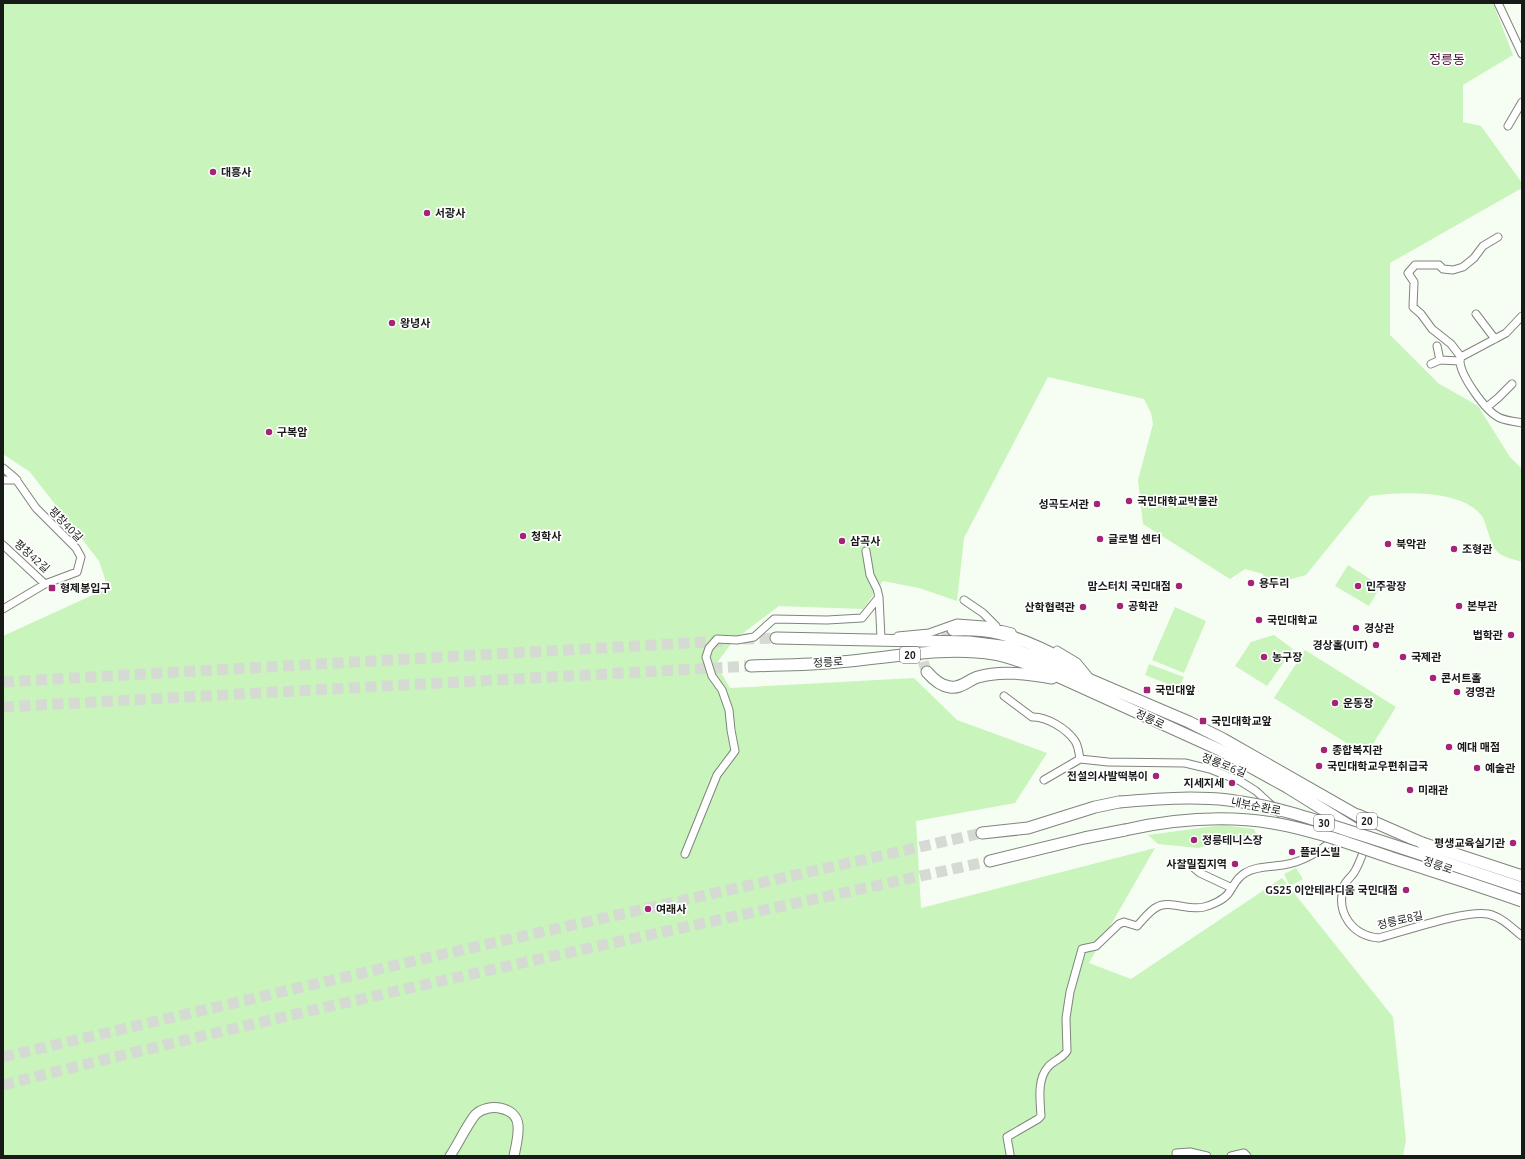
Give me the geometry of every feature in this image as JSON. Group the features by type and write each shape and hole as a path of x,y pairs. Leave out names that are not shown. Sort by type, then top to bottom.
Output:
{"main road":[{"path":"953,630 981,630 1016,637 1065,660 1079,675"},
{"name":"정릉로","path":"776,638 989,643 1009,647 1162,710 1223,739 1402,839 1496,869 1522,874"},
{"name":"정릉로","path":"751,666 839,662 940,652 995,654 1019,661 1064,679 1226,754 1287,787 1369,837 1398,851 1521,895"},
{"path":"927,672 940,684 950,687 961,686 978,677 993,675 1017,674 1064,679"},
{"path":"1103,697 1119,697 1156,714 1162,714 1162,710"},
{"name":"내부순환로","path":"982,833 1028,828 1095,807 1119,802 1165,798 1203,798 1228,800 1282,810 1389,843 1521,895"},
{"name":"정릉로","path":"1358,815 1498,864 1522,874"},
{"path":"1358,815 1422,843 1522,874"},
{"name":"내부순환로","path":"990,861 1084,838 1157,823 1227,819 1273,824 1331,838 1521,895"},
{"name":"정릉로","path":"1452,856 1498,864"}],"street":[{"path":"1498,3 1522,54"},
{"path":"1508,126 1522,102"},
{"path":"1498,237 1483,246 1474,258 1463,267 1453,270 1443,269 1439,265 1415,265 1408,273 1414,282 1413,307 1421,314 1432,329 1451,344 1461,359 1460,368 1464,378 1487,407 1497,416 1522,423"},
{"path":"1476,314 1495,339"},
{"path":"1432,364 1440,360 1461,359 1506,333 1522,316"},
{"path":"1437,346 1440,360"},
{"path":"1487,407 1512,384"},
{"name":"평창40길","path":"3,468 17,480 36,508 76,548 81,557 77,572 45,584 3,609"},
{"path":"3,480 17,480"},
{"name":"평창42길","path":"3,545 45,584"},
{"path":"866,551 870,575 877,589 881,638"},
{"path":"685,854 717,776 735,751 730,730 729,710 722,690 712,676 706,657 709,648 717,639 737,640 754,637 774,619 827,620 862,618 878,597"},
{"name":"정릉로","path":"964,600 989,618 996,626"},
{"name":"정릉로","path":"821,639 881,638 929,633 957,623 996,626 1033,639 1066,655 1077,662 1091,680"},
{"path":"1004,696 1032,717 1038,716 1051,722 1076,741 1080,759 1044,780"},
{"name":"정릉로6길","path":"1080,759 1108,762 1185,763 1210,769 1240,781 1256,791 1283,816 1341,833 1369,837"},
{"path":"1010,1154 1007,1137 1038,1119 1040,1116 1042,1075 1048,1067 1060,1059 1067,1050 1066,1018 1070,992 1082,949 1096,946 1119,924 1124,922 1137,926 1155,907 1165,904 1182,908 1204,907 1220,900 1227,895 1236,880 1246,872 1262,867 1296,862 1329,844 1341,833"},
{"name":"정릉로8길","path":"1369,837 1354,872 1346,882 1342,893 1346,919 1352,928 1370,937 1380,938 1465,915 1488,914 1502,920 1522,936"},
{"path":"1188,863 1200,873 1232,888"},
{"path":"450,1156 475,1115 482,1110 494,1107 505,1109 514,1116 518,1124 514,1156"},
{"path":"1176,1153 1190,1152 1207,1156"},
{"path":"1231,1156 1244,1153 1247,1156"}],"green space":[{"path":"3,3 1493,3 1513,55 1463,85 1463,122 1481,126 1522,183 1522,188 1390,263 1390,335 1438,383 1478,406 1510,457 1522,469 1522,562 1503,556 1496,550 1481,515 1471,507 1459,500 1429,494 1413,493 1370,496 1306,575 1266,586 1263,574 1245,569 1230,579 1143,524 1138,480 1153,424 1151,413 1144,399 1048,377 964,538 957,601 919,588 883,581 863,609 779,606 734,640 716,664 730,688 914,678 957,720 1047,753 1015,803 916,821 921,908 1155,848 1089,963 1131,979 1282,878 1393,1017 1406,1140 1403,1156 3,1156 3,636 108,588 99,561 30,472 3,454"},
{"name":"민주광장","path":"1348,565 1381,586 1369,606 1335,586"},
{"path":"1175,607 1206,621 1184,673 1152,660"},
{"name":"농구장","path":"1274,635 1293,649 1267,686 1235,666 1251,642"},
{"name":"운동장","path":"1305,650 1396,707 1366,755 1274,698"},
{"path":"1149,664 1184,677 1178,688 1145,675"},
{"name":"정릉테니스장","path":"1223,825 1254,829 1256,834 1198,848 1158,844 1148,835"},
{"path":"1296,868 1303,879 1290,886 1284,874"}],"tunnel":[{"path":"927,672 922,654 926,643 937,635 953,630"},
{"path":"743,639 776,638"},
{"path":"3,682 724,641"},
{"path":"3,707 751,666"},
{"path":"3,1057 444,954 982,833"},
{"path":"3,1085 126,1054 372,997 990,861"}],"place":[{"name":"대흥사","path":"213,172"},
{"name":"서광사","path":"427,213"},
{"name":"왕녕사","path":"392,323"},
{"name":"구복암","path":"269,432"},
{"name":"국민대학교박물관","path":"1129,501"},
{"name":"성곡도서관","path":"1097,504"},
{"name":"청학사","path":"523,536"},
{"name":"글로벌 센터","path":"1100,539"},
{"name":"삼곡사","path":"842,541"},
{"name":"북악관","path":"1388,544"},
{"name":"조형관","path":"1454,549"},
{"name":"용두리","path":"1251,583"},
{"name":"맘스터치 국민대점","path":"1179,586"},
{"name":"민주광장","path":"1358,586"},
{"name":"형제봉입구","path":"52,588"},
{"name":"공학관","path":"1120,606"},
{"name":"본부관","path":"1459,606"},
{"name":"산학협력관","path":"1083,607"},
{"name":"국민대학교","path":"1259,620"},
{"name":"경상관","path":"1356,628"},
{"name":"법학관","path":"1511,635"},
{"name":"경상홀(UIT)","path":"1376,645"},
{"name":"농구장","path":"1264,657"},
{"name":"국제관","path":"1403,657"},
{"name":"콘서트홀","path":"1433,678"},
{"name":"국민대앞","path":"1147,690"},
{"name":"경영관","path":"1457,692"},
{"name":"운동장","path":"1335,703"},
{"name":"국민대학교앞","path":"1203,721"},
{"name":"예대 매점","path":"1449,747"},
{"name":"종합복지관","path":"1324,750"},
{"name":"국민대학교우편취급국","path":"1319,766"},
{"name":"예술관","path":"1477,768"},
{"name":"전설의사발떡볶이","path":"1156,776"},
{"name":"지세지세","path":"1232,783"},
{"name":"미래관","path":"1410,790"},
{"name":"정릉테니스장","path":"1194,840"},
{"name":"평생교육실기관","path":"1513,843"},
{"name":"플러스빌","path":"1292,852"},
{"name":"사찰밀집지역","path":"1235,864"},
{"name":"GS25 이안테라디움 국민대점","path":"1406,890"},
{"name":"여래사","path":"648,909"}],"district":[{"name":"정릉동","path":"1447,59"}]}
